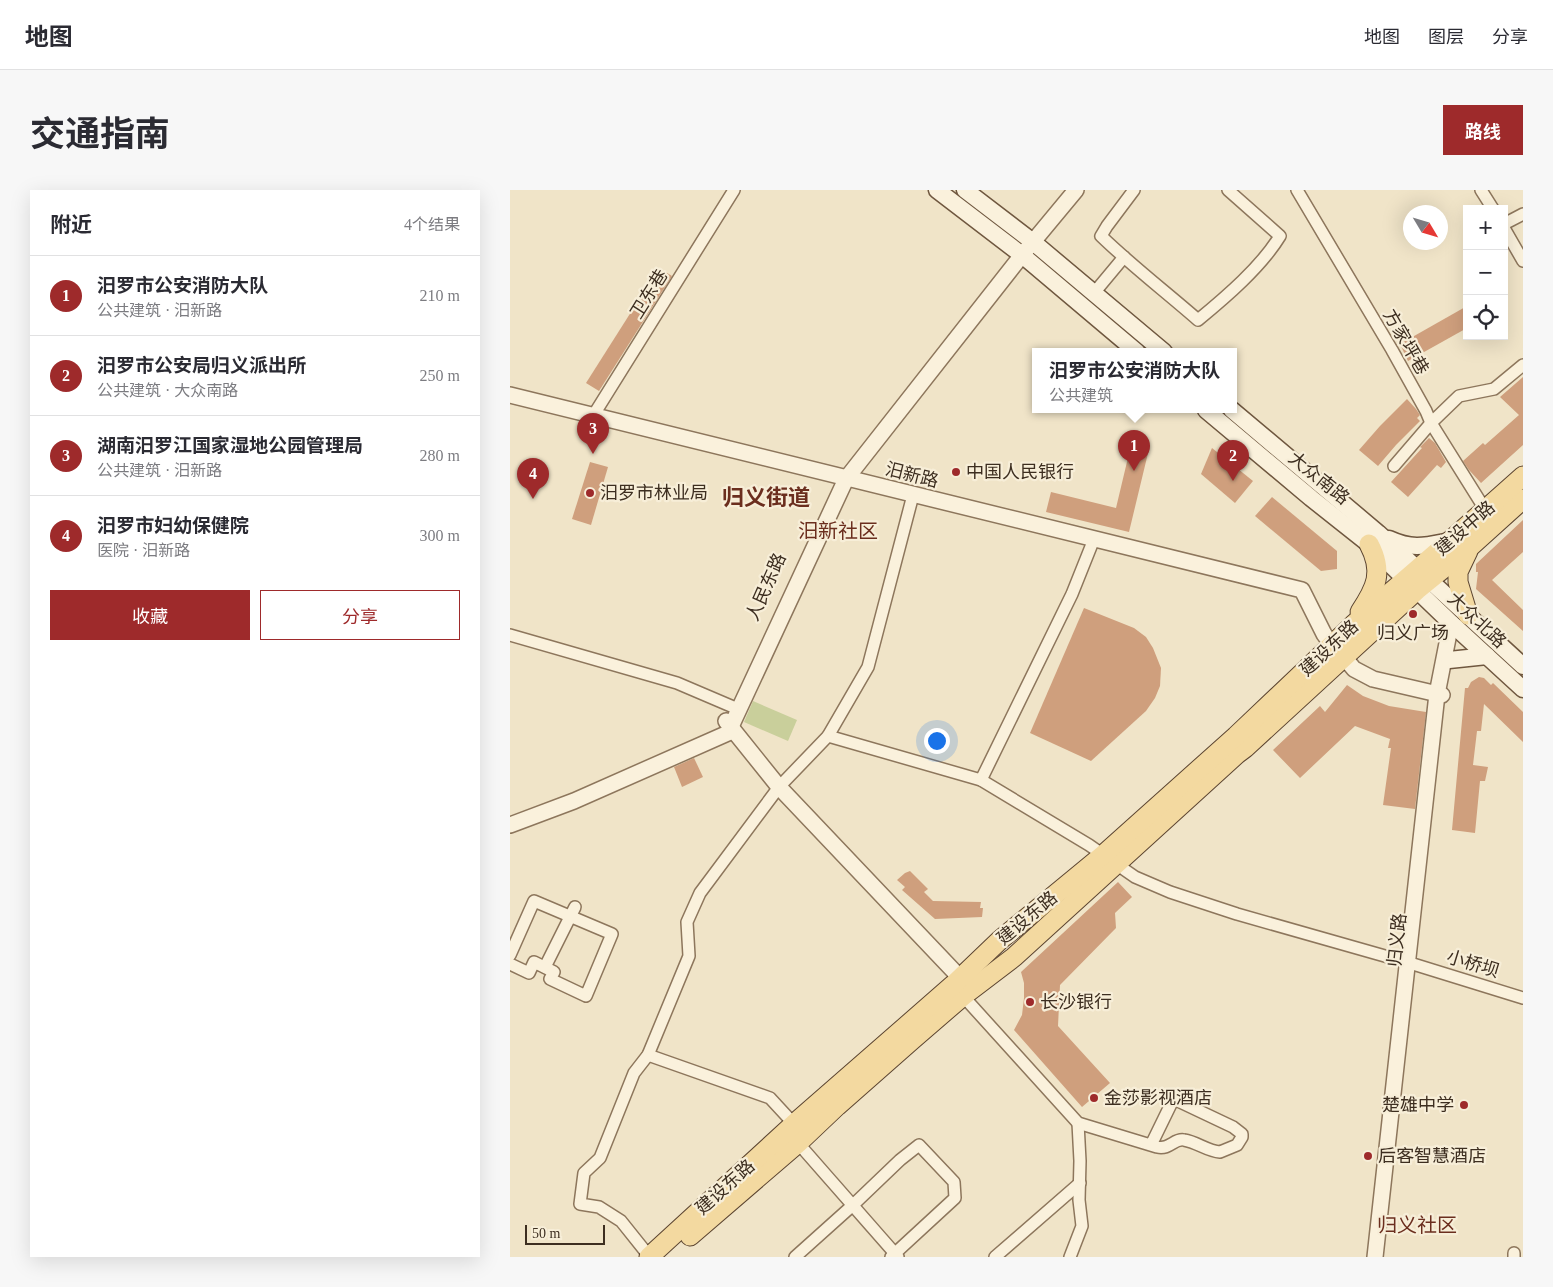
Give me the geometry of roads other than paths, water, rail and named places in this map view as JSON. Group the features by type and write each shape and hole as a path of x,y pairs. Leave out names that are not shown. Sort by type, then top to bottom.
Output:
{"main road":[{"path":"937,190 1019,252 1132,348"},
{"path":"966,190 1030,239 1159,348"},
{"name":"大众南路","path":"1210,413 1311,498 1373,539"},
{"name":"大众南路","path":"1235,413 1417,579"},
{"name":"建设中路","path":"1417,579 1450,541 1523,476"},
{"name":"建设中路","path":"1417,579 1471,546 1523,499"},
{"path":"1353,625 1376,582 1376,557 1373,539 1418,547 1450,541"},
{"path":"1458,622 1458,572 1471,546"},
{"name":"大众北路","path":"1417,579 1487,656 1523,689"},
{"name":"建设东路","path":"1338,651 1353,625 1417,579"},
{"name":"建设东路","path":"667,1257 798,1143 837,1106 962,987 1000,940 1109,860 1236,736 1338,651 1417,579"},
{"name":"大众北路","path":"1458,622 1523,666"},
{"path":"1448,660 1487,656"},
{"name":"建设东路","path":"649,1257 794,1124 962,987"}],"street":[{"name":"卫东巷","path":"593,416 734,190"},
{"path":"1030,239 1065,190"},
{"path":"1030,239 1076,190"},
{"path":"1134,190 1106,226 1101,236 1198,320 1230,294 1273,247 1280,236 1228,190"},
{"name":"方家坪巷","path":"1297,190 1387,341 1431,423 1486,510"},
{"path":"1481,190 1490,205"},
{"path":"1508,222 1523,214"},
{"path":"1508,235 1523,261"},
{"name":"人民东路","path":"729,721 839,481 1030,239"},
{"path":"1094,293 1124,257"},
{"path":"1394,466 1431,423 1459,396 1494,389 1523,365"},
{"name":"汨新路","path":"510,395 912,499 1092,543 1302,590 1324,634 1354,669 1373,679 1439,694"},
{"path":"510,406 839,481"},
{"path":"649,1257 621,1221 600,1207 580,1204 584,1174 600,1158 634,1073 648,1055 689,956 687,922 700,893 778,788 828,736 868,667 912,499"},
{"path":"981,780 1072,594 1092,543"},
{"path":"1439,694 1458,622"},
{"path":"1375,1257 1410,963 1439,694 1458,622"},
{"path":"510,635 678,683 729,721 778,788 962,987 1078,1123 1151,1145 1164,1148 1182,1139 1220,1152 1237,1144 1242,1138 1242,1134 1233,1127 1176,1100 1172,1102 1151,1145"},
{"path":"510,817 570,794 729,721"},
{"path":"510,825 574,801 729,721"},
{"name":"小桥坝","path":"828,736 981,780 1135,877 1170,892 1229,912 1410,963 1523,998"},
{"path":"510,955 534,901 572,912 612,934 586,996 550,979 554,972 534,962 529,973 510,964"},
{"path":"545,967 572,912"},
{"name":"归义路","path":"1381,1257 1410,963"},
{"path":"648,1055 770,1098 794,1124"},
{"path":"1070,1257 1082,1226 1079,1200 1080,1161 1078,1123"},
{"path":"795,1257 852,1206 900,1160 920,1145 954,1182 955,1198 894,1256 852,1206 798,1143"},
{"path":"995,1257 1080,1183"}],"place":[{"name":"湖南汨罗江国家湿地公园管理局","path":"593,454"},
{"name":"汨罗市公安消防大队","path":"1134,471"},
{"name":"中国人民银行","path":"956,472"},
{"name":"汨罗市公安局归义派出所","path":"1233,481"},
{"name":"汨罗市林业局","path":"590,493"},
{"name":"汨罗市妇幼保健院","path":"533,499"},
{"name":"归义广场","path":"1413,614"},
{"name":"长沙银行","path":"1030,1002"},
{"name":"金莎影视酒店","path":"1094,1098"},
{"name":"楚雄中学","path":"1464,1105"},
{"name":"后客智慧酒店","path":"1368,1156"}],"district":[{"name":"归义街道","path":"766,497"},
{"name":"汨新社区","path":"838,531"},
{"name":"归义社区","path":"1417,1225"}]}
